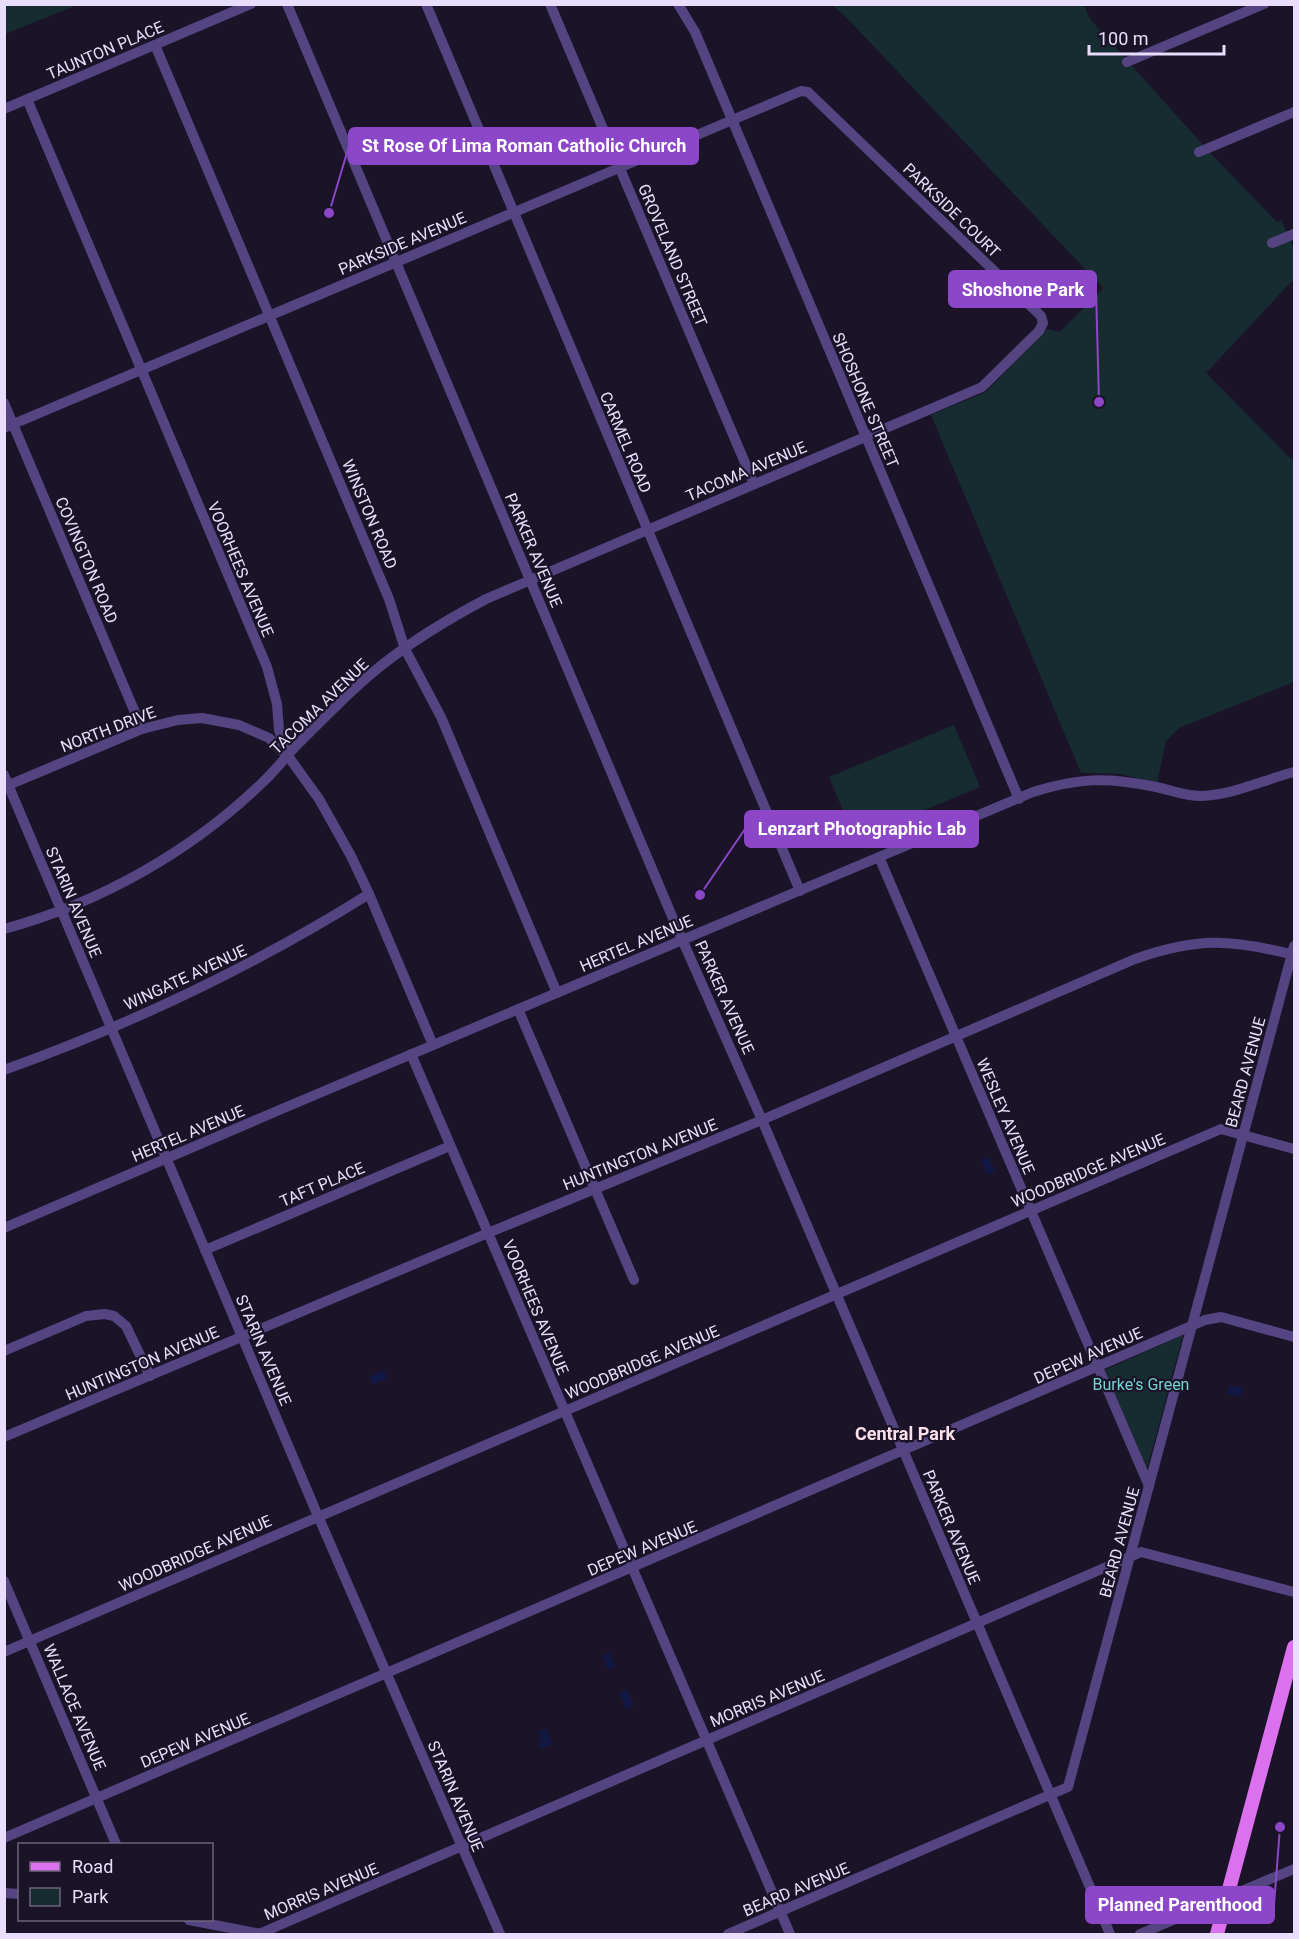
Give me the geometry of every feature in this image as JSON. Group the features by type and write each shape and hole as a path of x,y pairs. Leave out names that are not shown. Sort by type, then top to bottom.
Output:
{"main road":[{"path":"1217,1935 1294,1647"}],"street":[{"name":"TAUNTON PLACE","path":"4,109 251,4"},
{"name":"PARKER AVENUE","path":"288,4 683,940 1110,1935"},
{"name":"CARMEL ROAD","path":"426,4 800,891"},
{"name":"GROVELAND STREET","path":"550,4 754,484"},
{"path":"1127,62 1264,4"},
{"name":"SHOSHONE STREET","path":"682,9 695,32 1019,799"},
{"name":"WINSTON ROAD","path":"155,45 389,598 405,649 441,717 557,993"},
{"name":"PARKSIDE AVENUE","path":"9,426 800,91 811,95"},
{"name":"PARKSIDE COURT","path":"811,95 1043,320 1041,328 982,387 865,437"},
{"name":"VOORHEES AVENUE","path":"27,99 267,667 277,704 279,730 288,756 333,822 369,894 433,1045"},
{"path":"1199,152 1294,112"},
{"path":"1272,243 1294,234"},
{"name":"COVINGTON ROAD","path":"4,403 9,426 141,729"},
{"name":"TACOMA AVENUE","path":"4,929 61,910 132,878 187,843 252,793 353,689 428,631 467,609 531,580 865,437"},
{"name":"NORTH DRIVE","path":"6,782 141,729 178,720 202,718 249,729 269,738 288,756"},
{"name":"HERTEL AVENUE","path":"4,1228 879,857 1055,786 1098,779 1155,787 1181,795 1211,795 1235,791 1294,772"},
{"name":"STARIN AVENUE","path":"6,782 318,1516 500,1935"},
{"name":"WESLEY AVENUE","path":"879,857 1149,1486"},
{"name":"WINGATE AVENUE","path":"4,1070 111,1028 240,969 306,933 369,894"},
{"name":"HUNTINGTON AVENUE","path":"4,1437 762,1120 1126,963 1153,953 1213,941 1294,952"},
{"name":"BEARD AVENUE","path":"728,1935 1068,1787 1294,952"},
{"path":"518,1009 634,1280"},
{"name":"VOORHEES AVENUE","path":"411,1054 790,1935"},
{"name":"WOODBRIDGE AVENUE","path":"4,1652 1221,1129 1294,1149"},
{"name":"TAFT PLACE","path":"206,1250 450,1146"},
{"path":"4,1351 86,1316 105,1314 114,1317 126,1326 150,1376"},
{"name":"DEPEW AVENUE","path":"4,1838 1192,1326 1221,1317 1294,1337"},
{"name":"MORRIS AVENUE","path":"260,1934 1141,1552 1294,1592"},
{"name":"WALLACE AVENUE","path":"4,1581 115,1843"},
{"path":"1140,1935 1294,1869"},
{"path":"194,1921 260,1934"}],"green space":[{"path":"5,4 77,4 77,5 5,34"},
{"path":"832,5 1084,5 1090,19 1213,156 1277,222 1281,220 1294,249 1294,281 1206,373 1294,462 1294,682 1179,728 1166,741 1157,783 1121,774 1081,773 931,415 986,392 1047,329 1060,332 1103,288"},
{"path":"954,725 980,787 855,839 829,777"},
{"name":"Burke's Green","path":"1183,1335 1147,1469 1105,1370"}],"shaded area":[{"path":"988,1157 996,1171 987,1175 981,1160"},
{"path":"384,1370 387,1378 373,1385 369,1377"},
{"path":"1229,1385 1243,1388 1241,1397 1227,1394"},
{"path":"610,1653 616,1667 608,1670 602,1656"},
{"path":"626,1689 634,1705 629,1708 626,1708 619,1693"},
{"path":"546,1728 553,1744 540,1750 539,1741 541,1739 538,1732"}],"place":[{"name":"St Rose Of Lima Roman Catholic Church","path":"329,213"},
{"name":"Shoshone Park","path":"1099,402"},
{"name":"Lenzart Photographic Lab","path":"700,895"},
{"name":"Planned Parenthood","path":"1280,1827"}],"district":[{"name":"Central Park","path":"905,1434"}]}
